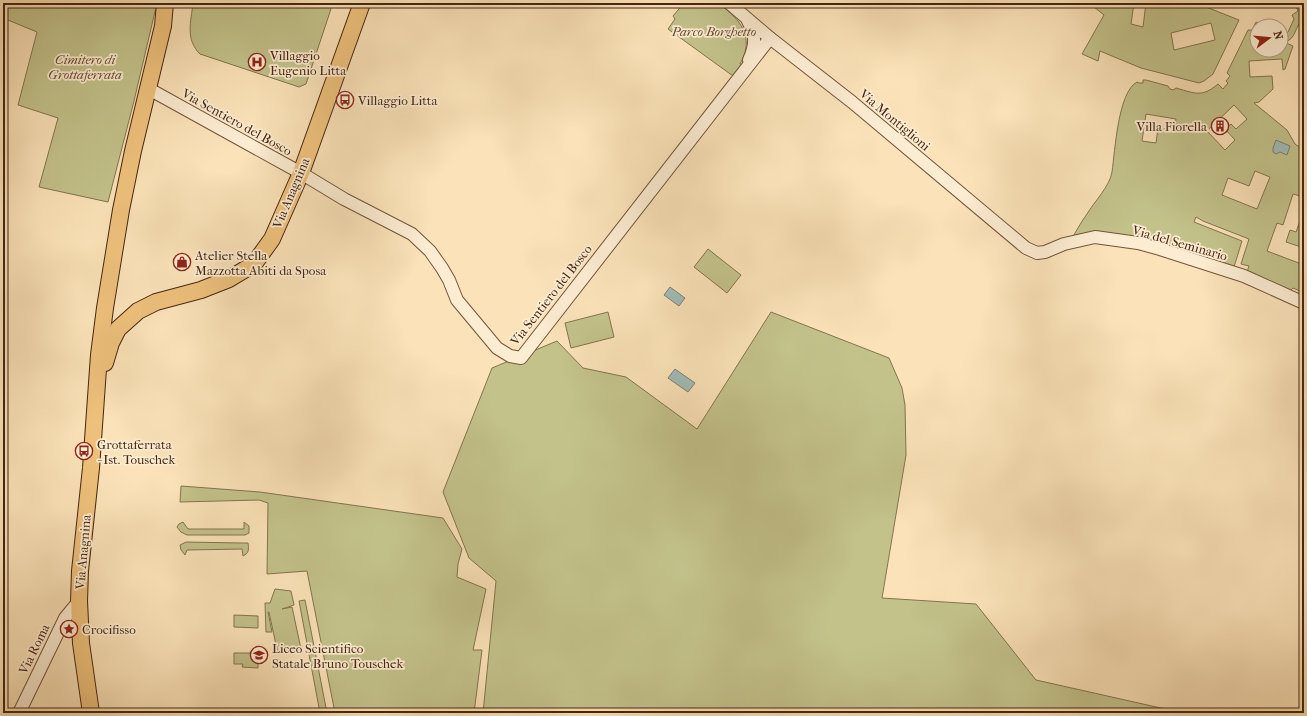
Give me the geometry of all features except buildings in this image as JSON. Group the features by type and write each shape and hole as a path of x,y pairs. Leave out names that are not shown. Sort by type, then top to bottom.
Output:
{"main road":[{"name":"Via Anagnina","path":"91,713 80,640 79,601 80,572 91,468 99,355 121,210 133,151 163,26 165,3"},
{"name":"Via Anagnina","path":"96,391 111,343 118,329 138,310 156,302 214,285 229,279 254,264 272,239 301,173 362,3"},
{"path":"105,308 109,324 118,329"}],"street":[{"name":"Via Montiglioni","path":"729,3 770,38 858,107 1010,236 1026,248 1037,253 1045,252"},
{"name":"Via Sentiero del Bosco","path":"745,70 754,50 753,30 746,18"},
{"name":"Via Sentiero del Bosco","path":"149,89 301,173 344,199 412,234 430,251 449,280 457,300 497,348 510,356 521,358 770,38"},
{"name":"Via del Seminario","path":"1045,252 1064,244 1095,237 1138,243 1244,276 1304,303"},
{"name":"Via Roma","path":"19,713 65,618 79,601"}],"green space":[{"name":"Cimitero di Grottaferrata","path":"3,3 157,3 108,202 39,187 58,118 18,105 37,32 3,18"},
{"name":"Villaggio Eugenio Litta","path":"193,3 332,3 306,84 299,87 200,54 192,42 190,30"},
{"name":"Parco Borghetto","path":"684,3 718,3 725,8 739,23 745,35 746,49 740,64 742,65 733,76 668,29 675,19 673,16"},
{"path":"1089,3 1134,3 1131,24 1143,27 1146,3 1196,3 1239,20 1213,74 1199,83 1141,68 1100,51 1098,61 1082,54 1104,15","holes":["1211,23 1215,40 1174,50 1171,33"]},
{"path":"1303,3 1304,19 1298,25 1289,40 1289,30 1294,19 1292,15 1298,11 1295,4"},
{"path":"1248,30 1249,58 1289,58 1285,69 1283,70 1282,59 1249,61 1250,77 1272,76 1273,89 1259,102 1254,103 1287,130 1295,144 1304,150 1304,197 1293,194 1283,225 1277,223 1267,251 1304,265 1304,297 1300,295 1300,291 1293,288 1290,291 1247,272 1249,266 1241,264 1249,239 1196,217 1194,222 1242,241 1234,267 1152,243 1072,238 1111,177 1118,123 1126,97 1131,88 1137,82 1143,83 1143,80 1146,80 1168,86 1173,90 1176,88 1193,93 1202,93 1218,84 1223,89 1228,83 1226,81 1230,76 1227,73","holes":["1234,105 1247,119 1236,129 1231,124 1225,129 1235,140 1225,150 1207,131","1146,114 1176,119 1174,130 1158,128 1156,143 1142,141","1255,171 1270,177 1257,209 1222,195 1228,178 1249,186"]},
{"path":"1289,44 1293,46 1289,58"},
{"path":"1304,210 1304,248 1286,242 1290,230 1296,232"},
{"path":"708,249 741,275 727,293 694,267"},
{"path":"608,312 614,337 571,348 565,323"},
{"path":"771,312 889,358 902,388 905,405 906,455 882,598 976,604 1036,680 1183,713 483,713 496,581 469,558 443,492 492,368 557,341 583,368 626,377 697,429"},
{"path":"181,486 260,492 443,518 462,549 458,564 457,577 486,589 473,650 482,650 474,713 335,713 307,571 267,574 268,503 259,500 180,502"},
{"path":"183,522 188,529 244,529 244,522 249,526 249,533 245,535 187,535 181,532 177,527"},
{"path":"186,542 248,543 248,549 246,554 243,556 242,549 187,550 185,555 181,550 180,545"},
{"path":"275,589 291,591 294,605 282,609 292,607 301,649 278,654 269,612 272,632 266,632 265,603 270,603"},
{"path":"305,600 327,713 320,713 299,601"},
{"path":"234,615 258,616 258,628 234,627"},
{"path":"234,653 258,653 258,668 242,667 243,664 234,664"}],"water":[{"path":"1276,140 1290,146 1287,155 1280,152 1276,154 1273,152"},
{"path":"670,287 685,298 679,306 664,295"},
{"path":"675,369 695,383 688,392 668,378"}],"place":[{"name":"Villaggio Eugenio Litta","path":"257,62"},
{"name":"Villaggio Litta","path":"345,100"},
{"name":"Villa Fiorella","path":"1220,126"},
{"name":"Atelier Stella Mazzotta Abiti da Sposa","path":"182,262"},
{"name":"Grottaferrata - Ist. Touschek","path":"84,451"},
{"name":"Crocifisso","path":"69,629"},
{"name":"Liceo Scientifico Statale Bruno Touschek","path":"259,655"}]}
